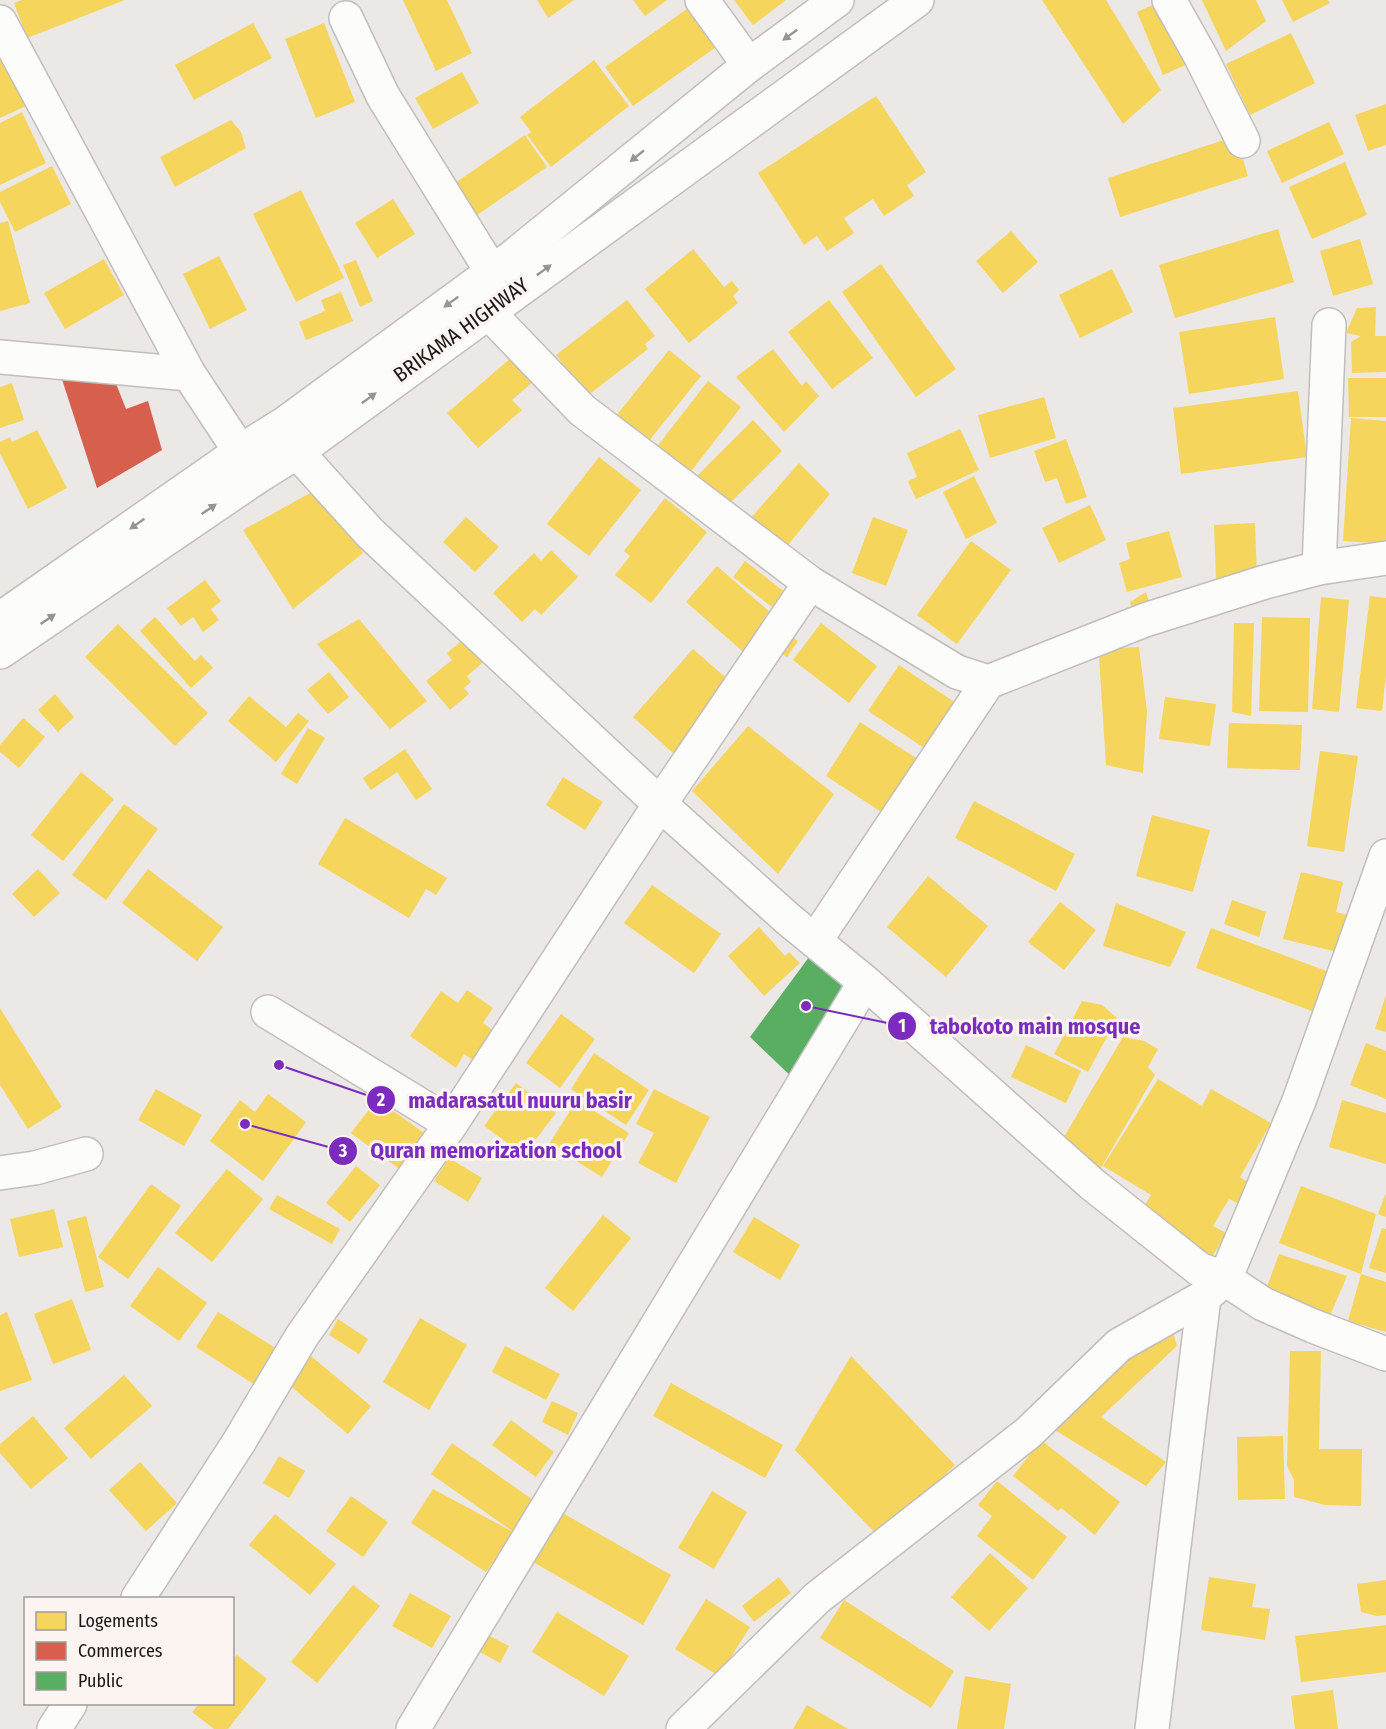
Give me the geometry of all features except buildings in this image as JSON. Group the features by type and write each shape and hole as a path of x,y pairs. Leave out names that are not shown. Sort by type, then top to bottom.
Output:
{"main road":[{"path":"702,0 749,65"},
{"name":"BRIKAMA HIGHWAY","path":"290,438 749,65 837,0"},
{"name":"BRIKAMA HIGHWAY","path":"0,619 249,464 487,311 917,0"},
{"path":"1168,0 1201,57 1242,141"},
{"path":"346,18 383,96 492,272"},
{"path":"0,22 189,374 249,464"},
{"path":"487,311 582,410 810,583 957,672 988,682"},
{"path":"1319,568 1329,325"},
{"path":"0,357 189,374"},
{"path":"290,438 370,533 660,804 788,919 865,982 1092,1184 1199,1269 1215,1288 1263,1304 1386,1354"},
{"name":"BRIKAMA HIGHWAY","path":"0,652 249,464"},
{"path":"815,941 988,682 1145,620 1265,582 1319,568 1386,558"},
{"path":"139,1597 239,1442 302,1336 451,1124 660,804 810,583"},
{"path":"1152,1729 1215,1288 1299,1101 1386,856"},
{"path":"413,1729 865,982"},
{"path":"268,1012 451,1124"},
{"path":"0,1173 86,1154"},
{"path":"683,1729 817,1598 1028,1433 1119,1345 1215,1288"},
{"path":"54,1729 69,1705"}],"place":[{"name":"tabokoto main mosque","path":"806,1006"},
{"name":"madarasatul nuuru basir","path":"279,1065"},
{"name":"Quran memorization school","path":"245,1124"}]}
